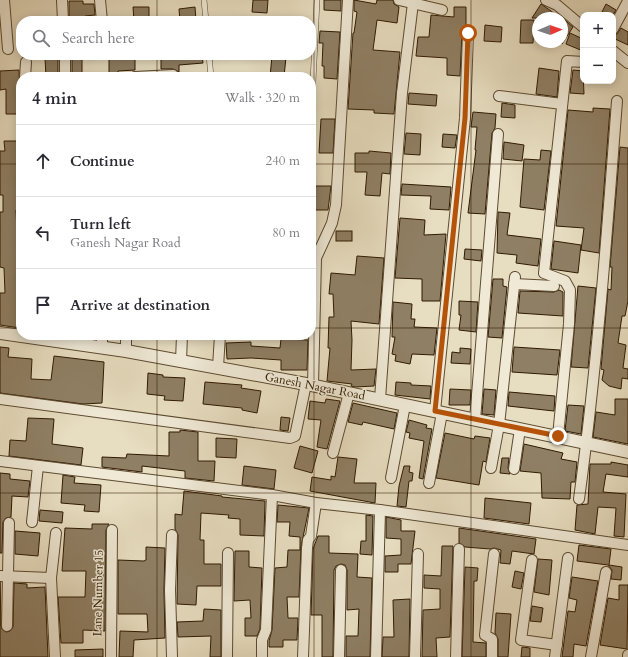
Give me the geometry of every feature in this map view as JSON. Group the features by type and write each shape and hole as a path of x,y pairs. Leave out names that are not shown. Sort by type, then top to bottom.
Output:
{"street":[{"path":"4,0 8,49"},
{"path":"62,0 63,16"},
{"path":"100,0 102,16"},
{"path":"316,254 332,223 336,205 348,0"},
{"path":"399,0 442,10"},
{"path":"546,0 558,3 580,24"},
{"path":"616,23 628,1"},
{"path":"380,399 402,93 412,3"},
{"path":"429,483 438,412 465,118 468,33"},
{"path":"616,53 628,63"},
{"path":"64,72 65,60"},
{"path":"558,436 569,324 570,290 565,281 544,273 567,61 580,62"},
{"path":"26,62 26,72"},
{"path":"499,96 562,104"},
{"path":"579,499 606,243 617,101"},
{"path":"476,420 498,134"},
{"path":"491,468 499,425 515,280 554,286"},
{"name":"Ganesh Nagar Road","path":"0,333 16,335"},
{"name":"Ganesh Nagar Road","path":"68,340 102,348 126,351 310,385 558,436 586,444 628,452"},
{"path":"102,340 102,348"},
{"path":"126,340 126,351"},
{"path":"181,361 182,340"},
{"path":"218,368 220,340"},
{"path":"0,399 290,438 295,436 310,385 311,340"},
{"path":"333,453 349,393"},
{"path":"391,478 405,405"},
{"path":"514,469 520,429"},
{"path":"0,461 272,495 316,503 380,510 628,545"},
{"path":"32,522 38,466"},
{"path":"262,657 262,640 266,630 272,495"},
{"path":"303,657 307,548 308,540 311,536 316,503"},
{"path":"376,657 380,510"},
{"path":"7,626 4,576 9,523"},
{"name":"Lane Number 15","path":"111,657 112,530"},
{"path":"55,657 51,578 56,533"},
{"path":"172,535 170,590 172,657"},
{"path":"456,657 459,549"},
{"path":"227,657 228,553"},
{"path":"415,657 418,554"},
{"path":"492,657 492,640 485,635 494,554"},
{"path":"555,657 568,558"},
{"path":"532,560 521,640 557,644"},
{"path":"339,657 341,570"},
{"path":"591,657 606,572"},
{"path":"4,576 51,578"}],"lane":[{"path":"204,0 206,16"},
{"path":"316,16 317,0"},
{"path":"209,60 210,72"},
{"path":"312,72 313,60"}],"building":[{"path":"253,0 268,0 267,13 252,12"},
{"path":"324,0 341,0 341,11 324,10"},
{"path":"354,0 376,4 377,0 393,0 394,4 399,7 397,23 377,20 373,50 400,52 394,114 374,113 374,110 348,109 353,33 357,12 354,11"},
{"path":"69,1 83,1 83,4 94,4 95,15 69,16"},
{"path":"541,4 552,12 536,12"},
{"path":"606,4 616,10 615,12 602,12"},
{"path":"133,7 149,7 149,16 134,16"},
{"path":"195,7 196,16 180,16 179,9"},
{"path":"454,7 466,7 466,27 462,33 460,76 447,75 447,58 416,56 418,37 429,37 431,15 454,17"},
{"path":"521,20 532,20 532,43 520,43"},
{"path":"568,23 573,27 568,35"},
{"path":"485,25 502,27 501,42 484,41"},
{"path":"621,28 628,32 628,45 616,39 617,34"},
{"path":"320,31 340,32 337,79 324,78 324,66 322,66 323,43 319,43"},
{"path":"570,33 580,38 580,50 568,45"},
{"path":"45,60 58,60 58,72 46,72"},
{"path":"72,60 82,60 82,72 72,72"},
{"path":"109,60 135,60 135,70 109,72"},
{"path":"161,60 203,60 203,63 179,65 179,72 173,69 161,69"},
{"path":"272,60 286,60 284,72 270,72"},
{"path":"539,68 559,71 557,97 536,94"},
{"path":"19,70 19,72 16,72 16,114 6,114 6,89 0,90 0,71"},
{"path":"573,70 580,71 580,84 584,84 584,94 570,93"},
{"path":"409,93 437,95 436,106 408,104"},
{"path":"502,103 515,105 515,118 501,117"},
{"path":"593,108 610,109 599,253 581,250 584,228 556,226 568,110 593,112"},
{"path":"473,112 496,114 495,128 492,133 485,214 468,213 476,150 477,127 471,127"},
{"path":"321,119 335,119 333,153 319,153"},
{"path":"406,133 421,134 420,155 404,154"},
{"path":"443,134 457,135 455,148 442,147"},
{"path":"4,141 16,141 16,327 0,325 0,293 5,293 4,268 0,267 0,212 3,212 3,195 0,195 0,151 5,151"},
{"path":"504,142 524,145 522,161 503,159"},
{"path":"620,147 628,148 628,301 625,316 622,316 618,343 626,345 623,368 628,369 628,379 622,378 621,389 609,386 602,380 604,370 601,369 608,289 611,290 612,267 610,267"},
{"path":"541,150 551,151 544,210 520,207 524,159 540,160"},
{"path":"369,151 391,153 390,174 382,173 380,196 365,195 367,172 355,172 355,153 369,153"},
{"path":"402,184 451,187 449,210 430,209 431,196 401,195"},
{"path":"316,186 331,186 328,210 316,210"},
{"path":"498,212 510,213 507,235 541,239 538,266 516,263 517,255 497,253"},
{"path":"400,218 425,220 424,235 446,234 440,301 422,301 422,279 395,278"},
{"path":"336,231 352,231 352,241 336,241"},
{"path":"554,241 581,245 578,273 551,269"},
{"path":"465,249 482,250 481,261 464,259"},
{"path":"357,256 384,258 379,324 351,321 351,370 376,369 374,386 355,387 351,386 352,384 327,381 330,348 328,348 329,317 334,317 333,294 329,294 331,273 355,275"},
{"path":"493,279 503,279 503,286 507,287 502,338 488,337"},
{"path":"578,286 596,288 588,368 571,367"},
{"path":"559,290 563,292 563,316 518,313 520,291 554,292"},
{"path":"459,301 478,302 476,332 459,330 461,315 459,315"},
{"path":"393,302 412,304 411,319 415,319 414,327 437,328 434,355 412,354 410,364 395,361 396,355 392,354 395,337 392,337"},
{"path":"281,340 308,340 307,370 281,370 281,360 251,358 227,359 226,343 251,342 251,346 280,348"},
{"path":"0,347 9,348 8,357 32,359 31,379 51,380 54,356 104,362 102,403 83,404 0,393"},
{"path":"514,347 560,350 557,375 512,372"},
{"path":"460,348 471,349 470,364 451,363 452,352 460,353"},
{"path":"148,373 163,375 163,377 185,378 183,401 164,400 165,396 147,394"},
{"path":"205,382 242,385 241,388 261,391 257,413 242,410 242,408 203,404"},
{"path":"396,382 411,383 411,385 431,386 430,399 395,395"},
{"path":"450,389 471,390 470,405 449,405"},
{"path":"484,389 496,390 494,415 482,414"},
{"path":"509,392 555,396 554,411 508,406"},
{"path":"326,399 340,401 327,449 317,447 321,420 308,419 310,401 325,403"},
{"path":"615,399 628,399 628,444 593,437 596,412 615,415"},
{"path":"353,403 397,413 394,429 363,422 362,425 348,422"},
{"path":"568,405 584,406 581,434 565,431"},
{"path":"281,417 290,418 288,431 280,430"},
{"path":"28,418 54,419 52,444 83,448 81,465 9,456 10,440 26,441"},
{"path":"409,420 427,425 426,428 432,429 423,479 419,478 424,441 409,438 410,433 406,432"},
{"path":"180,430 198,432 198,461 215,461 214,481 185,478 185,471 142,466 142,472 102,467 102,457 126,458 127,454 169,456 169,432 180,432"},
{"path":"445,433 474,439 475,436 490,438 486,462 483,461 479,485 436,478"},
{"path":"216,438 237,439 236,458 216,457"},
{"path":"524,444 563,453 561,459 577,462 575,482 571,482 570,499 542,498 541,473 520,471"},
{"path":"300,446 318,451 312,473 294,468"},
{"path":"338,457 357,459 354,483 376,483 375,503 310,491 312,477 331,480 331,476 335,477"},
{"path":"502,458 509,458 508,468 510,474 500,473"},
{"path":"611,462 628,465 628,477 606,474 603,492 626,494 624,537 614,536 616,508 598,507 595,534 575,530 577,505 588,504 590,464 611,464"},
{"path":"244,466 276,470 274,489 242,485"},
{"path":"404,466 410,466 409,472 413,473 412,481 409,481 406,507 397,506 399,486"},
{"path":"0,473 10,474 10,479 30,481 28,497 12,496 11,517 6,518 3,522 2,553 0,553"},
{"path":"63,475 75,477 74,483 101,485 99,512 84,511 85,505 61,503"},
{"path":"184,491 222,497 265,501 264,536 240,535 240,519 228,518 229,515 201,513 200,540 204,540 204,564 221,564 221,586 197,586 196,605 177,604 178,535 175,529 175,514 182,515"},
{"path":"485,498 531,503 529,524 484,518"},
{"path":"278,505 309,508 301,547 299,597 287,597 288,618 298,618 297,640 283,640 283,647 269,647 272,630 275,568 287,567 288,550 300,550 300,537 289,536 290,522 277,522"},
{"path":"40,510 63,512 62,523 39,521"},
{"path":"366,515 373,516 372,555 360,554 361,541 366,541"},
{"path":"386,517 401,520 401,531 415,531 411,564 398,564 398,572 385,572 385,556 401,555 401,539 386,538"},
{"path":"92,524 109,524 106,530 105,631 83,630 83,643 61,643 58,597 85,597 86,571 62,571 65,528 92,529"},
{"path":"459,528 536,539 534,554 512,551 510,564 500,563 501,550 494,548 465,547 459,543"},
{"path":"15,531 40,533 38,556 15,554"},
{"path":"318,536 329,536 329,553 358,554 357,577 372,578 370,657 346,657 346,636 358,636 359,609 347,610 347,570 345,565 341,564 336,566 334,570 333,657 322,657 322,615 311,615 313,549"},
{"path":"579,545 611,549 609,565 622,567 621,580 611,579 612,570 608,565 577,561"},
{"path":"442,546 453,546 450,637 436,638 437,657 422,657 423,610 440,609 440,589 424,588 424,575 441,576"},
{"path":"146,547 165,548 165,638 134,640 133,657 119,657 120,631 148,632 147,614 118,614 118,560 144,561 146,560"},
{"path":"235,551 249,551 249,567 262,568 260,629 257,636 245,636 245,618 251,618 250,600 234,601"},
{"path":"538,559 552,560 549,595 534,592"},
{"path":"465,567 478,568 477,581 474,581 473,642 486,643 486,657 462,657"},
{"path":"515,571 524,573 521,589 512,587"},
{"path":"572,577 598,581 586,646 574,644 573,657 562,657 568,611 575,612 577,600 569,598"},
{"path":"0,582 1,626 6,632 10,631 13,627 14,583 27,584 27,588 45,587 48,657 0,657"},
{"path":"619,585 628,585 627,649 600,645 608,598 619,600"},
{"path":"410,599 409,657 382,657 383,637 394,637 393,600"},
{"path":"532,606 543,608 541,622 530,621"},
{"path":"204,609 221,610 221,657 210,657 211,636 178,637 177,622 203,621"},
{"path":"496,613 511,614 508,657 498,657 498,639 495,633"},
{"path":"522,647 530,648 530,657 521,657"},
{"path":"103,649 103,657 75,657 75,650"}],"route":[{"path":"468,33 465,118 435,411 558,436"}]}
